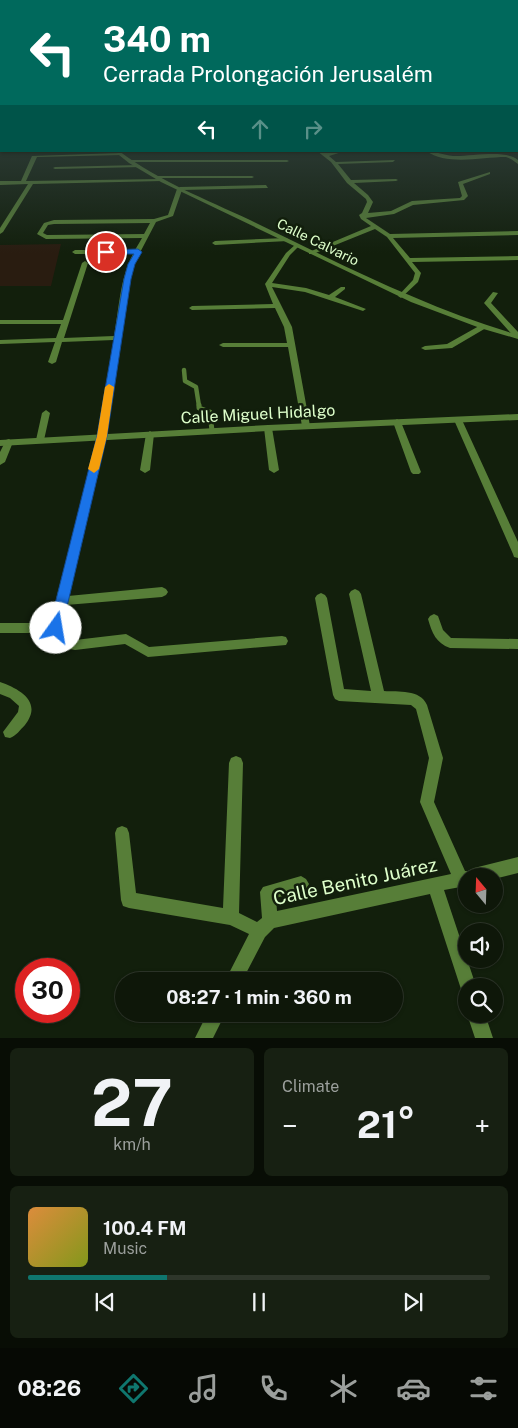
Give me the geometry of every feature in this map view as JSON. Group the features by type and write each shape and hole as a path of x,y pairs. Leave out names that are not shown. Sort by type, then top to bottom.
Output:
{"street":[{"path":"23,182 34,157 36,156"},
{"name":"Calle Calvario","path":"124,156 160,179 401,296 482,328 518,337"},
{"path":"327,156 349,182 363,192 370,202 362,215"},
{"path":"444,156 477,156"},
{"path":"503,156 517,161"},
{"path":"131,161 287,161"},
{"path":"334,163 393,161"},
{"path":"55,168 139,166"},
{"path":"362,215 392,213 412,202 462,199 465,196 460,183 488,173"},
{"path":"0,183 252,177"},
{"path":"349,182 396,180"},
{"path":"0,232 32,182"},
{"path":"146,236 46,237 40,234 46,224 54,222 154,221 170,216 180,189 266,187"},
{"path":"362,215 362,218 389,236 418,272 416,282 401,296"},
{"path":"154,221 131,264 127,279 102,436 56,628 64,643 75,645 126,639 148,652 282,641"},
{"path":"311,253 374,227"},
{"path":"389,236 518,233"},
{"path":"216,243 286,240"},
{"path":"296,246 288,254 268,284 270,292 288,326 306,426"},
{"path":"75,252 138,252"},
{"path":"409,260 518,258"},
{"path":"52,362 85,263"},
{"path":"268,284 306,290 363,309"},
{"path":"330,298 343,288"},
{"path":"496,293 487,303 518,337"},
{"path":"192,308 279,306"},
{"path":"0,322 66,322"},
{"path":"425,348 449,346 482,328"},
{"path":"0,342 117,338"},
{"path":"223,345 291,345"},
{"path":"40,440 46,412"},
{"name":"Calle Miguel Hidalgo","path":"4,443 102,436 518,417"},
{"path":"458,420 518,554"},
{"path":"397,422 416,472"},
{"path":"268,428 274,470"},
{"path":"145,470 150,434"},
{"path":"0,462 4,443"},
{"path":"62,601 162,592"},
{"path":"321,598 339,695 379,698 355,594"},
{"path":"434,619 438,634 450,643 518,644"},
{"path":"0,628 56,628"},
{"path":"0,688 7,690 22,700 25,706 25,714 10,732"},
{"name":"Calle Benito Juárez","path":"379,698 413,699 421,706 436,758 427,802 462,868"},
{"path":"231,918 236,763"},
{"path":"122,834 129,900 231,918 264,926"},
{"name":"Calle Benito Juárez","path":"503,869 518,865"},
{"name":"Calle Benito Juárez","path":"264,926 458,880"},
{"path":"238,972 264,926 268,892 301,884"},
{"path":"435,886 465,978"},
{"path":"204,1038 212,1022"},
{"path":"479,1023 484,1038"}],"lane":[{"path":"184,370 185,381 196,387 199,408 210,412 212,431"}],"shaded area":[{"path":"61,244 51,286 0,286 0,245"}],"slow traffic":[{"path":"94,469 102,436 109,387"}],"route":[{"path":"56,628 102,436 127,279 131,264 138,252 106,252"}]}
